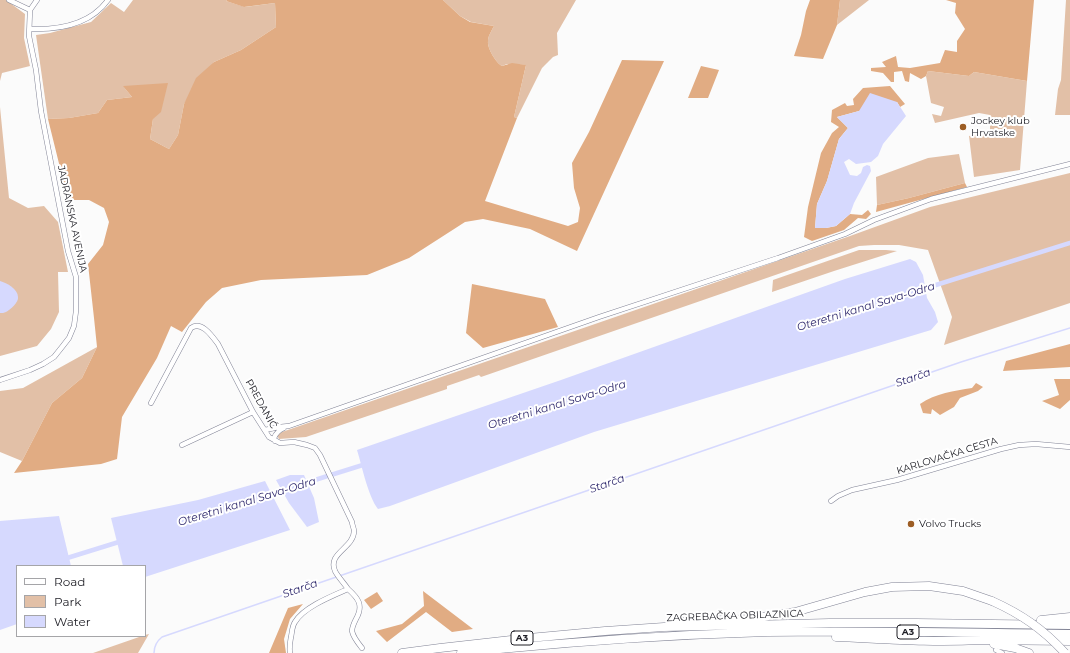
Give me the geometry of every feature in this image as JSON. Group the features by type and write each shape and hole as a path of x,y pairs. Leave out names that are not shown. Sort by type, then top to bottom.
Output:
{"highway":[{"path":"664,628 675,622 748,618 795,612 865,592 892,587 929,586 963,590 992,601 1026,618 1052,639 1065,653"},
{"path":"992,624 1000,620 1044,620 1070,617"},
{"name":"ZAGREBAČKA OBILAZNICA","path":"402,653 529,638 664,628 830,623 1070,625"},
{"name":"ZAGREBAČKA OBILAZNICA","path":"461,653 610,639 745,633 829,631 1070,634"},
{"path":"745,633 767,638 828,636 965,641 1002,645 1029,653"},
{"path":"965,641 1070,641"}],"street":[{"path":"9,0 30,10 37,0"},
{"path":"30,29 47,30 82,22 104,5 108,0"},
{"name":"JADRANSKA AVENIJA","path":"0,380 30,370 54,357 69,338 74,326 76,311 76,277 68,251 40,111 36,70 29,36 30,10"},
{"path":"275,441 274,436 280,429 599,317 786,255 845,234 874,220 932,198 1070,164"},
{"name":"PREDANIĆ","path":"151,403 191,328 193,326 198,326 203,328 218,344 266,434 280,443 294,442 315,448 325,463 352,522 354,532 348,545 335,557 334,569 360,604 360,610 352,630 362,648"},
{"path":"182,445 253,412"},
{"path":"265,430 279,426 289,426"},
{"name":"KARLOVAČKA CESTA","path":"831,501 852,490 897,480 1000,449 1019,445 1036,444 1070,447"},
{"path":"290,650 295,622 302,613 316,604 348,588"},
{"path":"996,650 1002,653"}],"green space":[{"path":"0,0 6,0 25,14 24,38 30,66 2,73 0,81"},
{"path":"133,0 227,0 226,1 245,7 275,3 276,27 241,50 214,62 184,104 178,135 169,149 150,139 153,119 123,86 132,97 107,100 98,113 69,118 48,119 36,35 50,33 91,22 111,3 124,12"},
{"path":"443,0 576,0 557,33 558,55 553,57 542,68 517,118 514,117 526,65 507,64 502,66 492,55 488,44 489,37 494,26 471,22 460,16"},
{"path":"840,0 869,0 837,25"},
{"path":"1066,0 1070,0 1070,115 1055,115 1058,89 1061,80"},
{"path":"928,71 969,76 974,72 1027,81 1020,170 974,177 969,136 990,132 990,115 979,113 935,123 932,114 941,116 944,107 931,103 926,76"},
{"path":"0,107 9,198 28,208 44,206 58,222 68,272 58,272 59,312 51,329 37,346 0,356"},
{"path":"959,154 965,183 877,205 876,177 928,158"},
{"path":"1070,173 1070,303 944,345 952,317 928,250 899,245 859,246 481,377 479,375 447,386 447,389 306,437 279,439 277,435 930,207"},
{"path":"859,250 897,251 772,292 773,280"},
{"path":"97,347 82,378 52,403 22,461 0,452 0,391 23,388"},
{"path":"149,634 138,653 93,653 139,637 146,637 146,635"}],"shaded area":[{"path":"443,0 460,16 470,22 494,26 489,37 488,44 492,55 497,62 502,66 512,63 526,65 514,117 517,118 485,201 568,226 578,222 580,208 574,188 572,163 589,132 622,60 664,61 577,251 530,229 483,219 465,222 409,258 367,275 261,280 222,288 206,302 182,332 171,326 157,358 122,417 117,459 101,464 14,473 22,461 52,403 82,378 97,347 88,264 103,245 109,222 104,208 89,200 68,200 48,119 69,118 98,113 107,100 132,97 123,86 168,83 161,112 153,119 150,139 169,149 178,135 184,104 196,78 214,62 241,50 276,27 275,3 244,7 226,1"},
{"path":"810,0 840,0 837,25 823,59 794,56"},
{"path":"946,0 1034,0 1027,81 974,72 969,76 928,71 926,76 921,79 910,73 909,82 905,81 902,71 894,72 894,82 891,82 883,73 871,71 871,68 886,67 882,62 896,56 898,67 910,68 940,63 945,50 957,52 957,41 965,29 955,13 956,3"},
{"path":"701,66 719,70 708,98 688,98"},
{"path":"890,86 905,104 900,107 897,102 837,117 848,128 839,139 827,181 817,204 815,228 836,226 850,214 862,215 868,210 871,214 866,219 858,218 844,230 812,241 804,237 808,207 821,153 832,133 839,127 831,122 832,110 845,103 847,106 854,105 853,99 863,88"},
{"path":"965,183 967,187 876,212 877,205"},
{"path":"472,284 545,299 558,327 483,348 466,333"},
{"path":"1070,344 1070,367 1003,371 1006,361"},
{"path":"1054,379 1070,379 1070,400 1060,409 1042,401 1059,395"},
{"path":"976,383 983,387 978,391 960,398 954,407 940,415 932,409 931,414 923,413 920,404 926,400 945,393 972,388"},
{"path":"423,591 473,629 452,632 426,612 387,642 376,631 402,624 424,606"},
{"path":"377,592 383,601 371,609 364,600"},
{"path":"303,604 290,619 284,639 286,653 269,653 288,608"}],"water":[{"path":"870,93 897,102 906,116 883,144 878,156 871,162 856,164 849,159 844,162 850,175 857,176 861,173 863,167 867,165 870,166 871,171 854,203 850,214 836,226 815,228 817,204 827,181 839,139 848,128 837,117 859,111"},
{"path":"910,259 916,262 923,275 927,298 935,312 938,322 931,330 594,432 390,506 378,509 371,497 357,450 561,380 845,279"},
{"path":"0,281 9,285 18,294 18,299 14,306 8,311 2,313 0,313"},
{"path":"290,475 304,475 314,498 319,522 307,527 289,503 276,480"},
{"path":"265,481 290,530 146,577 146,565 123,565 111,518 198,500"},
{"path":"59,516 71,565 16,565 16,624 0,630 0,521"}],"waterway":[{"name":"Oteretni kanal Sava-Odra","path":"920,290 1070,243"},
{"name":"Starča","path":"154,653 156,644 162,637 961,362 1070,328"},
{"name":"Oteretni kanal Sava-Odra","path":"302,484 366,464"},
{"name":"Oteretni kanal Sava-Odra","path":"266,496 288,489"},
{"name":"Oteretni kanal Sava-Odra","path":"64,559 122,541"}],"place":[{"name":"Jockey klub Hrvatske","path":"963,127"},
{"name":"Volvo Trucks","path":"911,524"}]}
